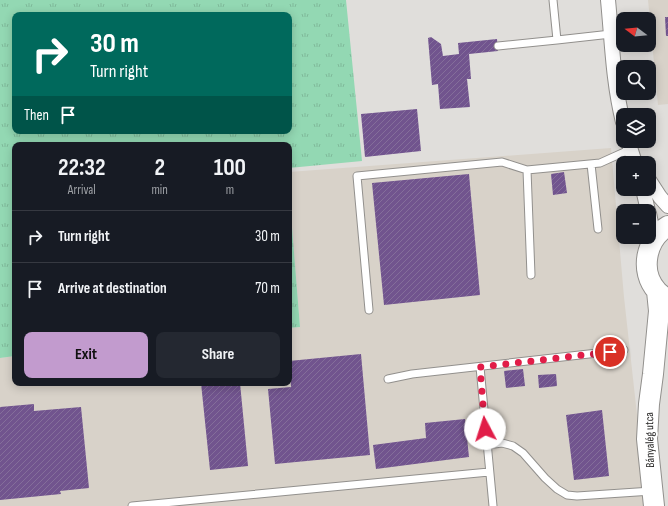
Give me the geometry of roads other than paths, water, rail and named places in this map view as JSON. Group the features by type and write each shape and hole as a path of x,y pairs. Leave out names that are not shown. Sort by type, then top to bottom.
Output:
{"street":[{"path":"608,0 616,84 620,108"},
{"path":"656,191 668,206"},
{"name":"Bányalég utca","path":"653,498 648,439 649,404 662,295 651,281 647,271 647,259 649,248 661,232"},
{"name":"Bányalég utca","path":"653,374 668,338"}],"lane":[{"path":"553,0 557,40"},
{"path":"498,46 611,34"},
{"path":"369,310 357,176 502,162 528,170 600,163 633,154"},
{"path":"591,164 598,228"},
{"path":"528,170 531,275"},
{"path":"388,379 412,374 624,350"},
{"path":"480,367 493,506"},
{"path":"487,445 502,443 513,446 523,453 557,489 567,495 653,498"},
{"path":"132,506 489,472"}]}
